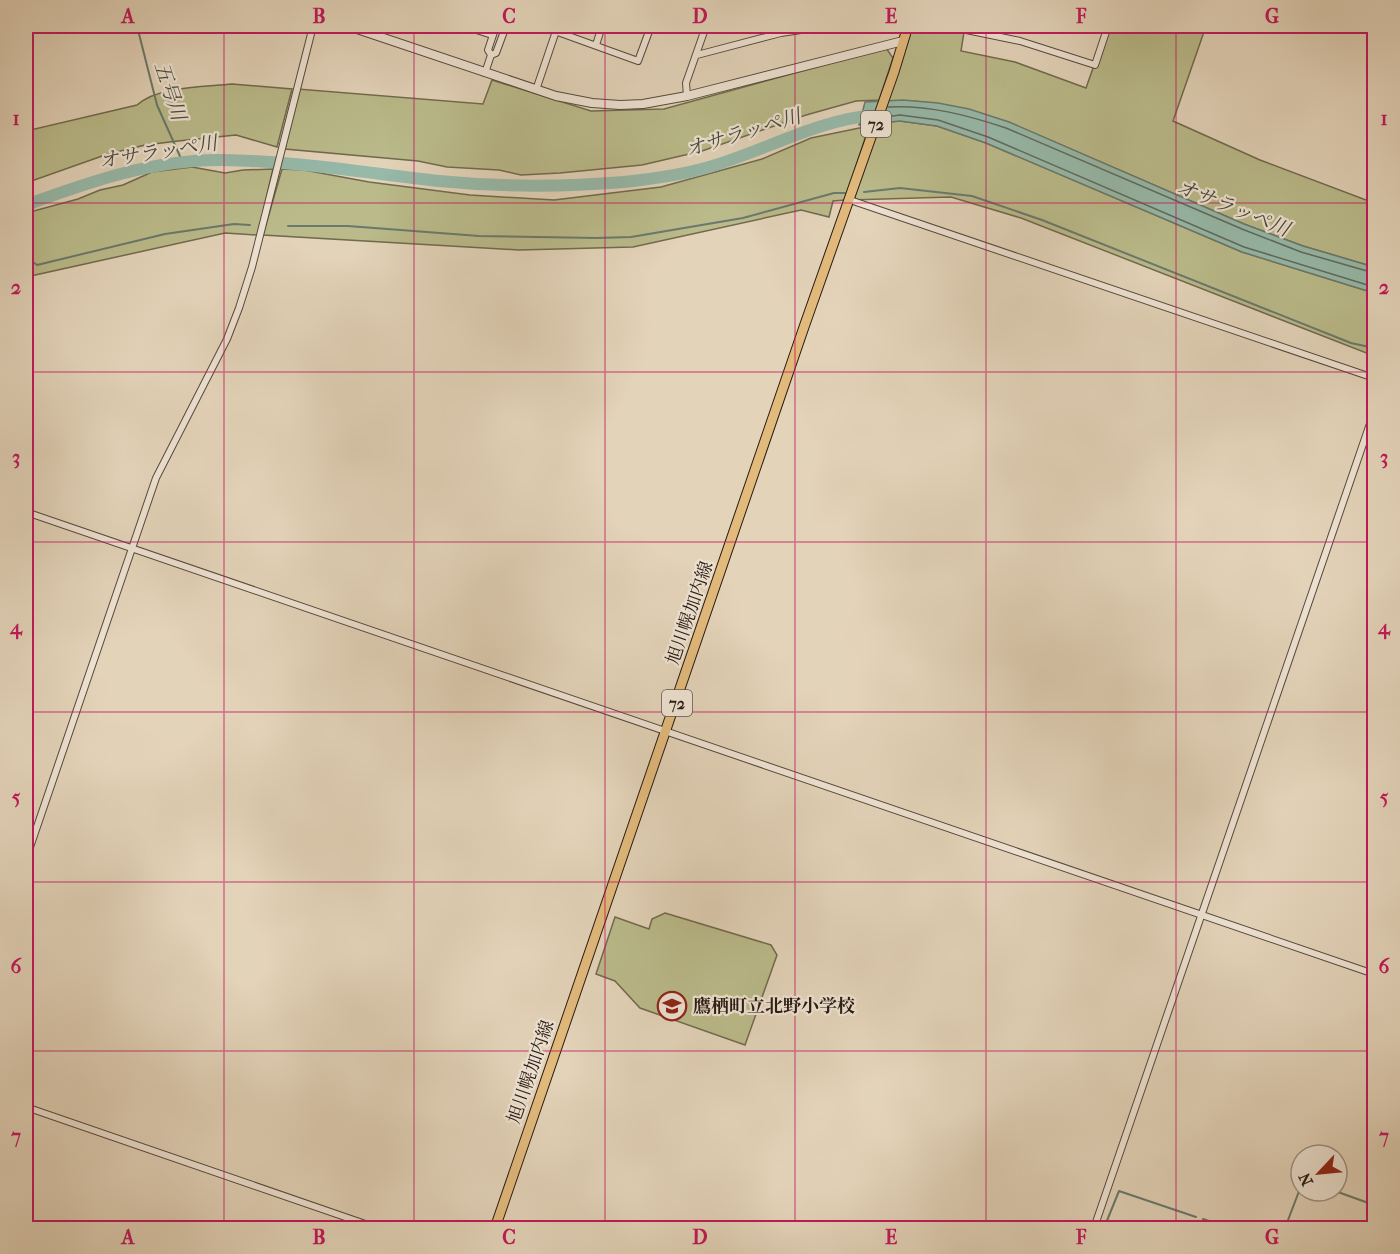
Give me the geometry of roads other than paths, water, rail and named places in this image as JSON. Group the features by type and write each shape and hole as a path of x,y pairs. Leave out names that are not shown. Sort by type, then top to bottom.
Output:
{"main road":[{"name":"72","path":"903,42 908,26"},
{"name":"旭川幌加内線","path":"495,1228 903,42"}],"street":[{"path":"26,859 156,478 227,339 239,308 252,267 313,26"},
{"path":"348,26 536,90 592,104 620,105 687,96 903,42"},
{"path":"464,26 492,35"},
{"path":"491,55 488,50 496,26"},
{"path":"485,73 491,55 496,53 506,26"},
{"path":"541,26 638,60 651,26"},
{"path":"596,45 602,26"},
{"path":"687,96 686,83 706,26"},
{"path":"771,35 774,26"},
{"path":"697,55 771,35 826,26"},
{"path":"947,26 1020,40 1095,65 1108,26"},
{"path":"536,90 554,29"},
{"path":"850,200 1374,378"},
{"path":"1094,1228 1374,412"},
{"path":"26,512 1374,974"},
{"path":"26,1107 377,1228"}],"water":[{"path":"903,100 969,109 1009,122 1244,224 1303,246 1374,267 1374,293 1242,252 986,143 937,126 900,121 859,125 865,102"}],"waterway":[{"name":"五号川","path":"137,26 157,105 183,163"},
{"name":"オサラッペ川","path":"26,205 122,174 172,163 197,161 277,163 485,184 578,185 624,182 699,170 813,129 877,115"},
{"path":"864,192 900,188 972,196 1042,220 1351,343 1374,348"},
{"path":"288,226 348,226 479,236 631,237 743,218 834,193 845,193"},
{"path":"33,262 37,265 165,234 234,224 250,225"},
{"path":"26,232 27,238"},
{"path":"1104,1228 1119,1191 1196,1217"},
{"path":"1349,1196 1374,1205"},
{"path":"1285,1228 1295,1203"},
{"path":"1203,1219 1230,1228"}],"place":[{"name":"鷹栖町立北野小学校","path":"672,1006"}]}
